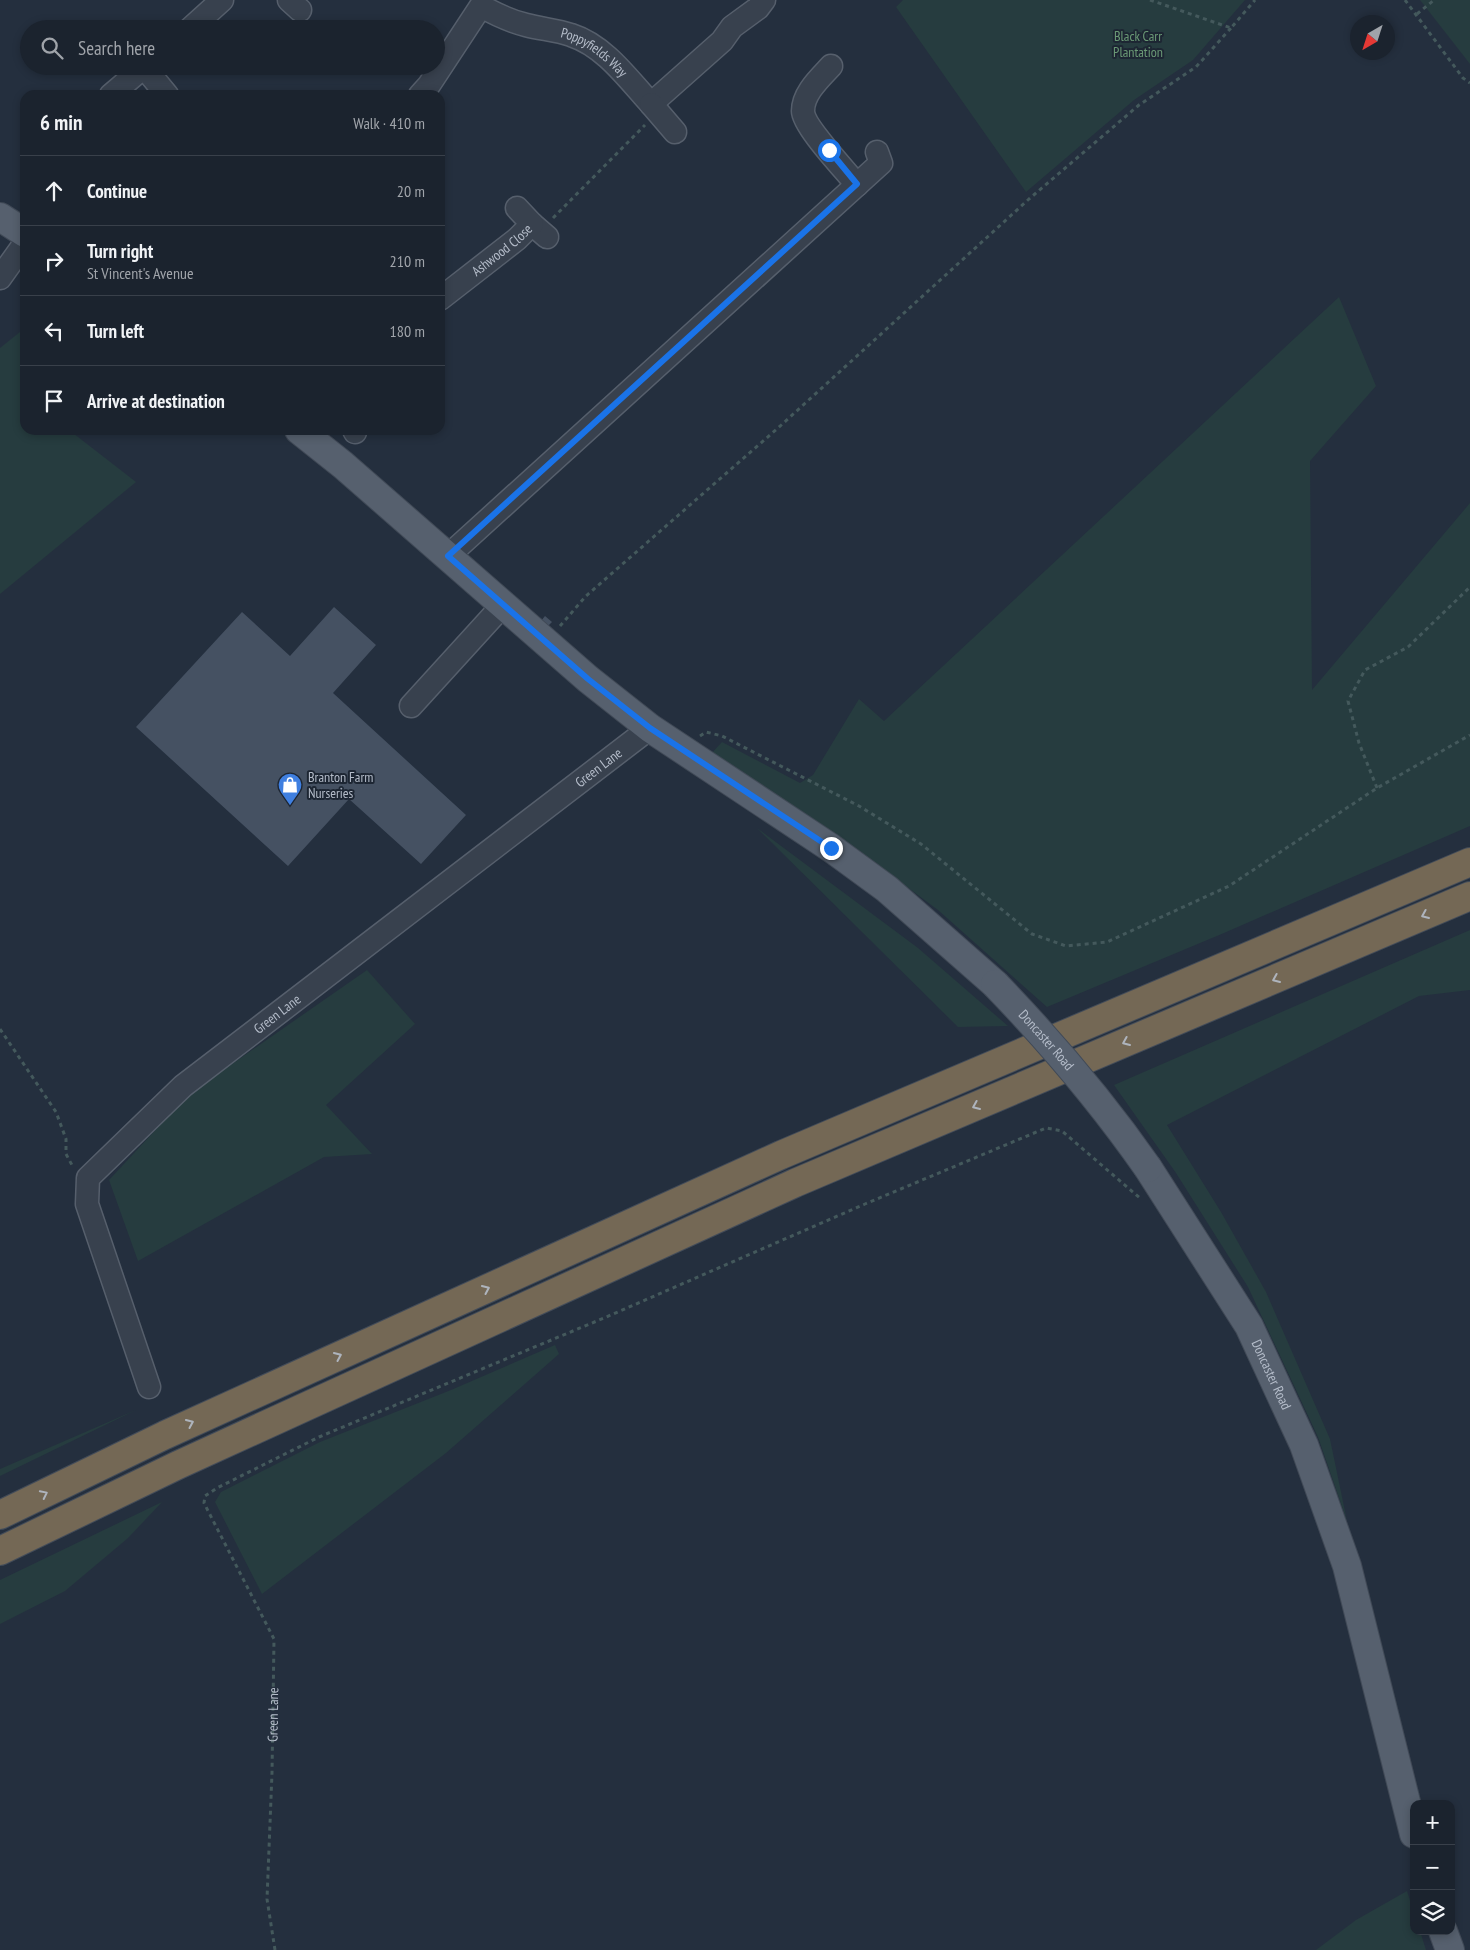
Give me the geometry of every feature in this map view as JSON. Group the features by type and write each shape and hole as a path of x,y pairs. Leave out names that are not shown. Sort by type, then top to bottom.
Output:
{"highway":[{"path":"0,1515 165,1435 781,1155 1470,862"},
{"path":"0,1551 178,1465 795,1183 1470,896"}],"main road":[{"path":"0,217 20,230"},
{"name":"Doncaster Road","path":"305,435 343,465 588,679 650,728 831,848 887,889 995,984 1078,1073 1120,1127 1148,1168 1249,1326 1304,1445 1347,1566 1410,1818"},
{"path":"1444,1935 1450,1950"}],"street":[{"path":"200,20 222,0"},
{"path":"655,108 722,41 732,27 758,8 764,0"},
{"name":"Poppyfields Way","path":"445,57 476,3 500,17 524,25 572,35 597,48 610,59 675,132"},
{"path":"831,66 815,83 806,98 803,111 812,132 857,184"},
{"path":"117,90 135,75"},
{"path":"151,75 163,90"},
{"name":"Poppyfields Way","path":"424,90 435,75"},
{"path":"448,556 883,162"},
{"name":"Ashwood Close","path":"445,286 534,225"},
{"path":"0,278 20,250"},
{"path":"411,706 503,605"},
{"name":"Green Lane","path":"88,1178 183,1086 650,728"},
{"path":"88,1178 87,1204 149,1387"}],"path":[{"path":"1150,0 1230,28"},
{"path":"550,628 560,626 586,596 778,428 1029,199 1139,105 1196,67 1254,0"},
{"path":"1406,0 1463,78 1470,83"},
{"path":"1417,14 1434,0"},
{"path":"534,225 655,108"},
{"path":"1377,788 1359,743 1348,701 1366,670 1408,647 1470,587"},
{"path":"681,749 706,732 722,736 842,797 921,844 1032,934 1066,946 1107,942 1229,886 1377,788 1470,736"},
{"path":"0,1029 56,1112 66,1139 66,1154 76,1172 88,1178"},
{"name":"Green Lane","path":"275,1950 266,1899 272,1773 274,1639 204,1503 205,1496 217,1488 319,1437 604,1318 865,1204 1046,1128 1062,1131 1139,1199 1151,1201 1165,1194"}],"green space":[{"name":"Black Carr Plantation","path":"903,0 1245,0 1193,60 1134,100 1026,192 896,7"},
{"path":"1420,0 1470,0 1470,64"},
{"path":"1339,297 1376,386 1310,461 1312,690 1470,503 1470,826 1224,933 1047,1007 938,910 837,835 709,756 722,742 800,783 813,775 859,699 884,721"},
{"path":"20,332 20,435 75,435 136,482 0,594 0,348"},
{"path":"757,828 918,948 1008,1026 958,1027"},
{"path":"1470,930 1470,990 1419,996 1167,1125 1221,1212 1266,1292 1330,1439 1347,1521 1318,1437 1248,1287 1176,1173 1114,1085"},
{"path":"367,970 415,1024 326,1105 372,1154 324,1157 138,1261 109,1180 189,1094"},
{"path":"555,1345 559,1354 446,1453 262,1594 215,1502 221,1492 320,1442 451,1390"},
{"path":"136,1410 0,1476 0,1469"},
{"path":"162,1502 128,1538 65,1591 0,1624 0,1580"},
{"path":"1407,1891 1410,1900 1410,1935 1421,1935 1426,1950 1316,1950 1356,1920"}],"building":[{"path":"334,607 376,645 333,693 466,815 421,864 349,799 288,866 136,727 242,612 290,656"},
{"path":"545,616 552,622 548,626 541,621"}],"place":[{"name":"Branton Farm Nurseries","path":"290,806"}],"route":[{"path":"829,150 857,184 448,556 588,679 650,728 831,848"}]}
